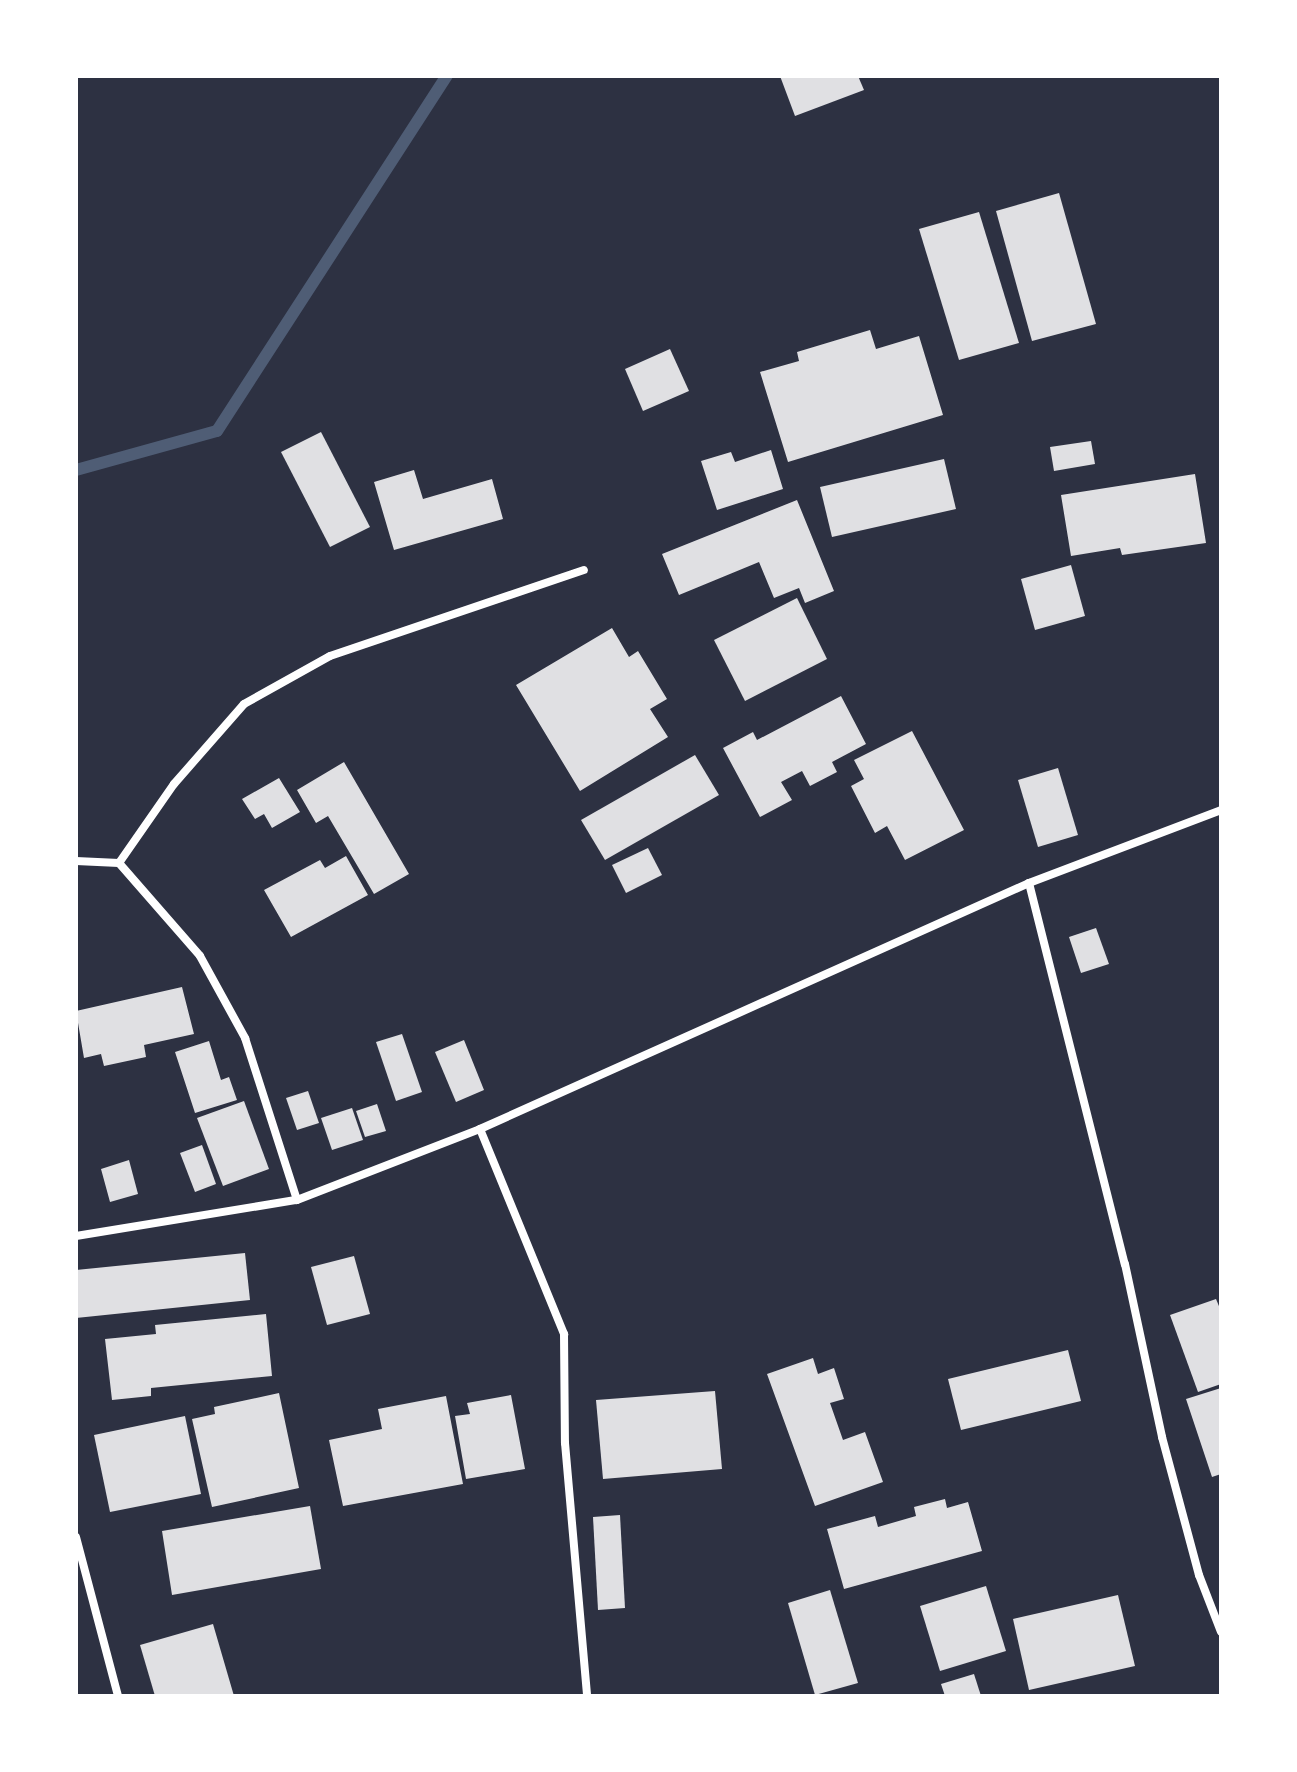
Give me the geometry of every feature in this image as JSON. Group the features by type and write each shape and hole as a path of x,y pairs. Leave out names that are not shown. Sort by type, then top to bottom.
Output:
{"street":[{"path":"119,863 174,784 244,704 330,656 584,570"},
{"path":"76,1236 297,1200 480,1129 1029,883 1221,810"},
{"path":"76,861 119,863 200,956 245,1038 297,1200"},
{"path":"1029,883 1125,1264 1162,1437 1199,1575 1221,1632"},
{"path":"480,1129 564,1334 565,1443 587,1696"},
{"path":"76,1537 118,1696"}],"building":[{"path":"780,76 858,76 864,90 795,116"},
{"path":"1059,193 1096,324 1032,341 996,211"},
{"path":"979,212 1019,343 959,360 919,229"},
{"path":"870,330 876,349 919,336 943,415 788,462 760,372 799,361 797,352"},
{"path":"670,349 689,391 643,411 625,369"},
{"path":"321,432 370,527 330,547 281,452"},
{"path":"1091,441 1095,464 1054,471 1050,447"},
{"path":"771,450 783,489 717,510 701,461 731,452 735,462"},
{"path":"944,459 956,509 832,537 820,487"},
{"path":"414,470 423,499 492,479 503,519 394,550 374,482"},
{"path":"1195,474 1206,543 1122,555 1120,548 1071,556 1061,495"},
{"path":"797,500 834,591 805,603 799,588 774,598 759,562 679,595 662,554"},
{"path":"1071,565 1085,616 1035,630 1021,579"},
{"path":"797,598 827,659 745,701 714,640"},
{"path":"612,628 629,657 638,651 667,699 650,709 668,737 580,791 516,685"},
{"path":"841,696 866,744 832,762 837,772 810,786 802,771 781,782 792,800 760,817 723,748 753,732 757,740"},
{"path":"912,731 964,830 905,860 887,826 875,833 851,786 864,779 854,760"},
{"path":"695,755 719,795 605,860 581,820"},
{"path":"344,762 409,874 374,894 328,816 316,823 297,790"},
{"path":"1058,768 1078,835 1038,847 1018,780"},
{"path":"279,778 300,812 272,828 264,814 255,819 242,799"},
{"path":"648,848 662,875 626,893 612,865"},
{"path":"346,856 368,895 291,937 264,890 320,860 325,868"},
{"path":"1096,928 1109,964 1081,973 1069,937"},
{"path":"182,987 194,1034 144,1045 146,1057 104,1066 101,1054 84,1058 76,1011"},
{"path":"402,1034 422,1092 396,1101 376,1042"},
{"path":"464,1040 484,1090 456,1102 435,1052"},
{"path":"209,1041 221,1080 229,1077 237,1100 195,1113 175,1052"},
{"path":"308,1091 319,1123 297,1130 286,1098"},
{"path":"244,1101 269,1169 223,1186 197,1118"},
{"path":"377,1104 386,1131 365,1137 356,1111"},
{"path":"352,1108 363,1140 332,1150 321,1118"},
{"path":"202,1145 216,1184 195,1192 180,1153"},
{"path":"129,1160 138,1194 110,1202 101,1169"},
{"path":"245,1253 250,1300 76,1318 76,1270"},
{"path":"354,1256 370,1314 327,1325 311,1267"},
{"path":"1216,1299 1221,1311 1221,1384 1198,1392 1170,1315"},
{"path":"266,1314 272,1376 151,1388 151,1396 112,1400 105,1339 156,1334 155,1325"},
{"path":"1068,1350 1081,1401 961,1430 948,1379"},
{"path":"813,1358 818,1374 834,1368 844,1399 830,1403 843,1440 865,1432 883,1482 815,1506 767,1374"},
{"path":"1221,1388 1221,1474 1212,1477 1186,1399"},
{"path":"715,1391 722,1469 603,1479 596,1400"},
{"path":"279,1393 299,1488 212,1507 192,1419 215,1414 214,1407"},
{"path":"511,1395 525,1469 466,1479 455,1416 470,1414 467,1403"},
{"path":"446,1396 463,1484 343,1506 329,1440 382,1429 378,1409"},
{"path":"185,1416 201,1494 110,1512 94,1435"},
{"path":"945,1499 947,1508 968,1502 982,1551 844,1589 827,1529 875,1516 878,1527 916,1516 914,1507"},
{"path":"310,1506 321,1569 172,1595 162,1531"},
{"path":"620,1515 625,1608 598,1610 593,1517"},
{"path":"986,1586 1006,1651 940,1671 920,1606"},
{"path":"830,1590 858,1683 815,1695 788,1603"},
{"path":"1118,1595 1135,1666 1029,1690 1013,1619"},
{"path":"213,1624 234,1696 155,1696 140,1645"},
{"path":"974,1674 981,1696 945,1696 941,1684"}],"waterway":[{"path":"76,470 217,431 447,76"}]}
